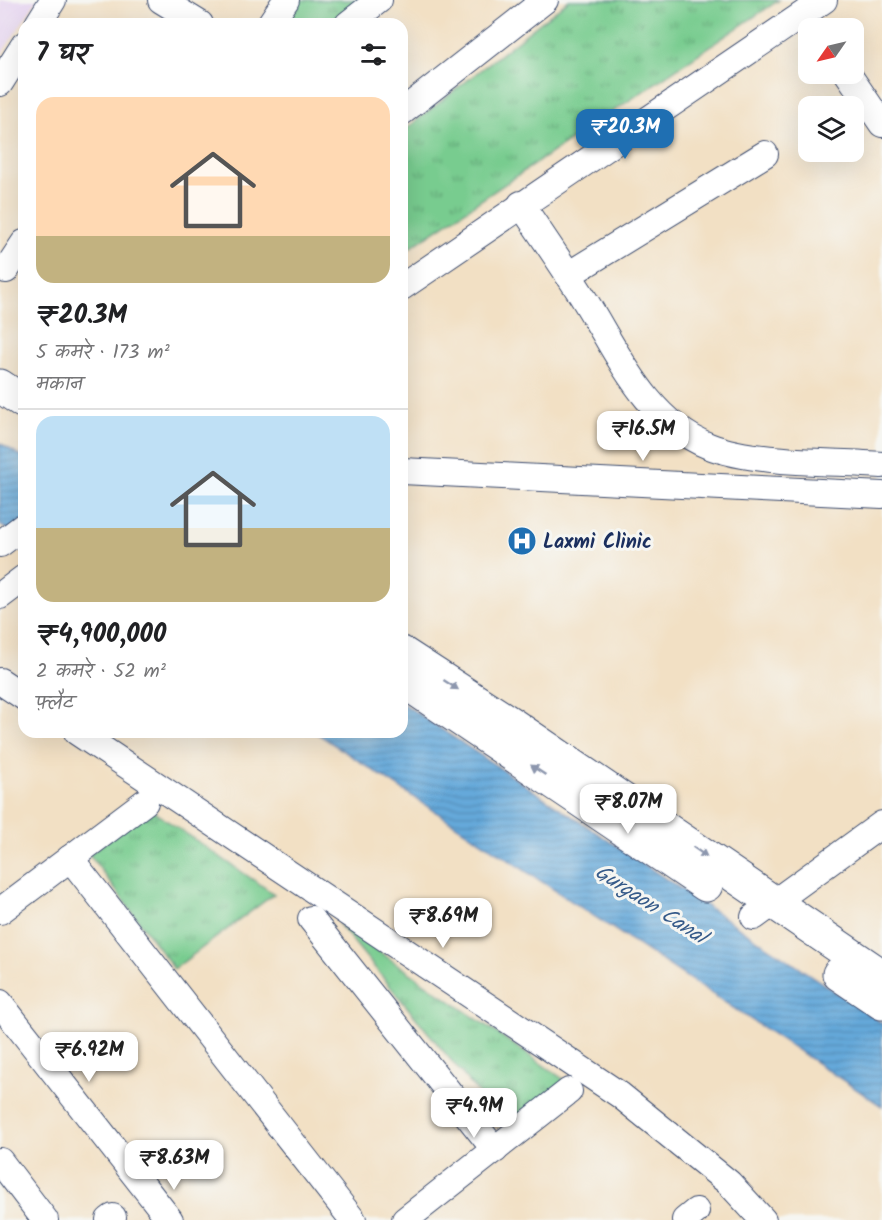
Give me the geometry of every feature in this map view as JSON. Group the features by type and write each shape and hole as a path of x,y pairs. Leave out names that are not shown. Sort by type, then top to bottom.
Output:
{"main road":[{"path":"0,386 18,398"},
{"path":"0,408 18,419"},
{"path":"408,657 513,725 763,910 882,1002"},
{"path":"408,683 763,910 882,976"}],"street":[{"path":"42,18 53,0"},
{"path":"274,18 286,0"},
{"path":"356,18 379,0"},
{"path":"408,107 545,0"},
{"path":"408,283 521,204 816,14"},
{"path":"0,83 18,54"},
{"path":"855,84 882,124"},
{"path":"568,275 765,153"},
{"path":"521,204 645,398 676,429 710,446 758,456 882,465"},
{"path":"10,272 18,255"},
{"path":"408,471 882,495"},
{"path":"0,544 18,530"},
{"path":"0,596 18,582"},
{"path":"0,681 18,694"},
{"path":"86,738 609,1087 729,1183 763,1220"},
{"path":"0,911 146,802"},
{"path":"763,910 882,824"},
{"path":"70,858 353,1220"},
{"path":"311,920 495,1150"},
{"path":"0,1003 170,1220"},
{"path":"405,1220 569,1091"},
{"path":"0,1161 45,1220"}],"shaded area":[{"path":"0,0 37,0 25,18 18,18 18,29 0,56"}],"green space":[{"path":"290,0 379,0 356,18 278,18"},
{"path":"569,0 779,0 408,249 408,127"},
{"path":"150,809 274,894 174,969 89,854"},
{"path":"338,923 566,1081 506,1127"}],"water":[{"path":"0,443 18,454 18,536 0,525"},
{"name":"Gurgaon Canal","path":"408,707 882,1023 882,1106 324,738 408,738"}],"place":[{"name":"Laxmi Clinic","path":"522,541"}]}
